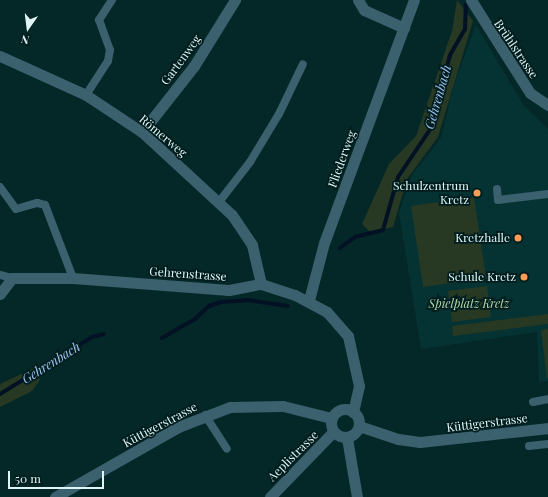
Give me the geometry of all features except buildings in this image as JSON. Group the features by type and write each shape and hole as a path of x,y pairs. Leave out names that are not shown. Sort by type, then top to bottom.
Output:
{"street":[{"name":"Gartenweg","path":"142,132 194,66 235,0"},
{"path":"358,0 364,10 404,28"},
{"name":"Fliederweg","path":"309,300 324,243 414,0"},
{"name":"Brühlstrasse","path":"471,0 530,93 548,105"},
{"name":"Römerweg","path":"0,56 86,95 142,132 232,215 252,245 261,284"},
{"path":"0,294 12,278"},
{"name":"Gehrenstrasse","path":"12,278 73,278 229,290 261,284 309,300 336,320 351,344 359,386 353,412"},
{"name":"Küttigerstrasse","path":"55,497 205,415 230,406 261,404 331,418"},
{"path":"338,410 353,412 359,426 346,438 333,432 331,418 338,410"},
{"name":"Küttigerstrasse","path":"359,426 398,439 434,442 548,428"},
{"name":"Aeplistrasse","path":"270,497 333,432"},
{"path":"346,438 357,497"}],"lane":[{"path":"86,95 108,61 110,50 99,20 112,0"},
{"path":"219,202 257,150 302,64"},
{"path":"0,187 16,209 37,203 45,205 73,278"},
{"path":"497,189 498,200 548,194"},
{"path":"0,275 12,278"},
{"path":"533,402 548,399"},
{"path":"205,415 227,449"},
{"path":"529,446 548,444"}],"shaded area":[{"name":"Schulzentrum Kretz","path":"476,25 524,106 548,129 548,381 539,382 537,332 421,349 399,212 412,175 441,138 454,84"}],"green space":[{"path":"457,0 473,21 438,137 407,179 393,227 370,232 362,224 389,164 416,136 452,31"},
{"path":"474,197 486,278 423,287 411,206"},
{"name":"Spielplatz Kretz","path":"487,286 491,317 452,322 448,291"},
{"path":"548,314 548,324 453,336 452,326"},
{"path":"548,329 548,378 547,378 541,330"},
{"path":"34,368 40,380 32,391 0,407 0,384"}],"waterway":[{"name":"Gehrenbach","path":"340,248 355,237 383,230 398,177 431,128 450,55 465,29 466,5"},
{"name":"Gehrenbach","path":"162,338 196,318 209,306 221,302 247,300 288,306"},
{"name":"Gehrenbach","path":"0,394 92,337 104,334"}],"place":[{"name":"Schulzentrum Kretz","path":"477,193"},
{"name":"Kretzhalle","path":"518,238"},
{"name":"Schule Kretz","path":"524,277"}]}
